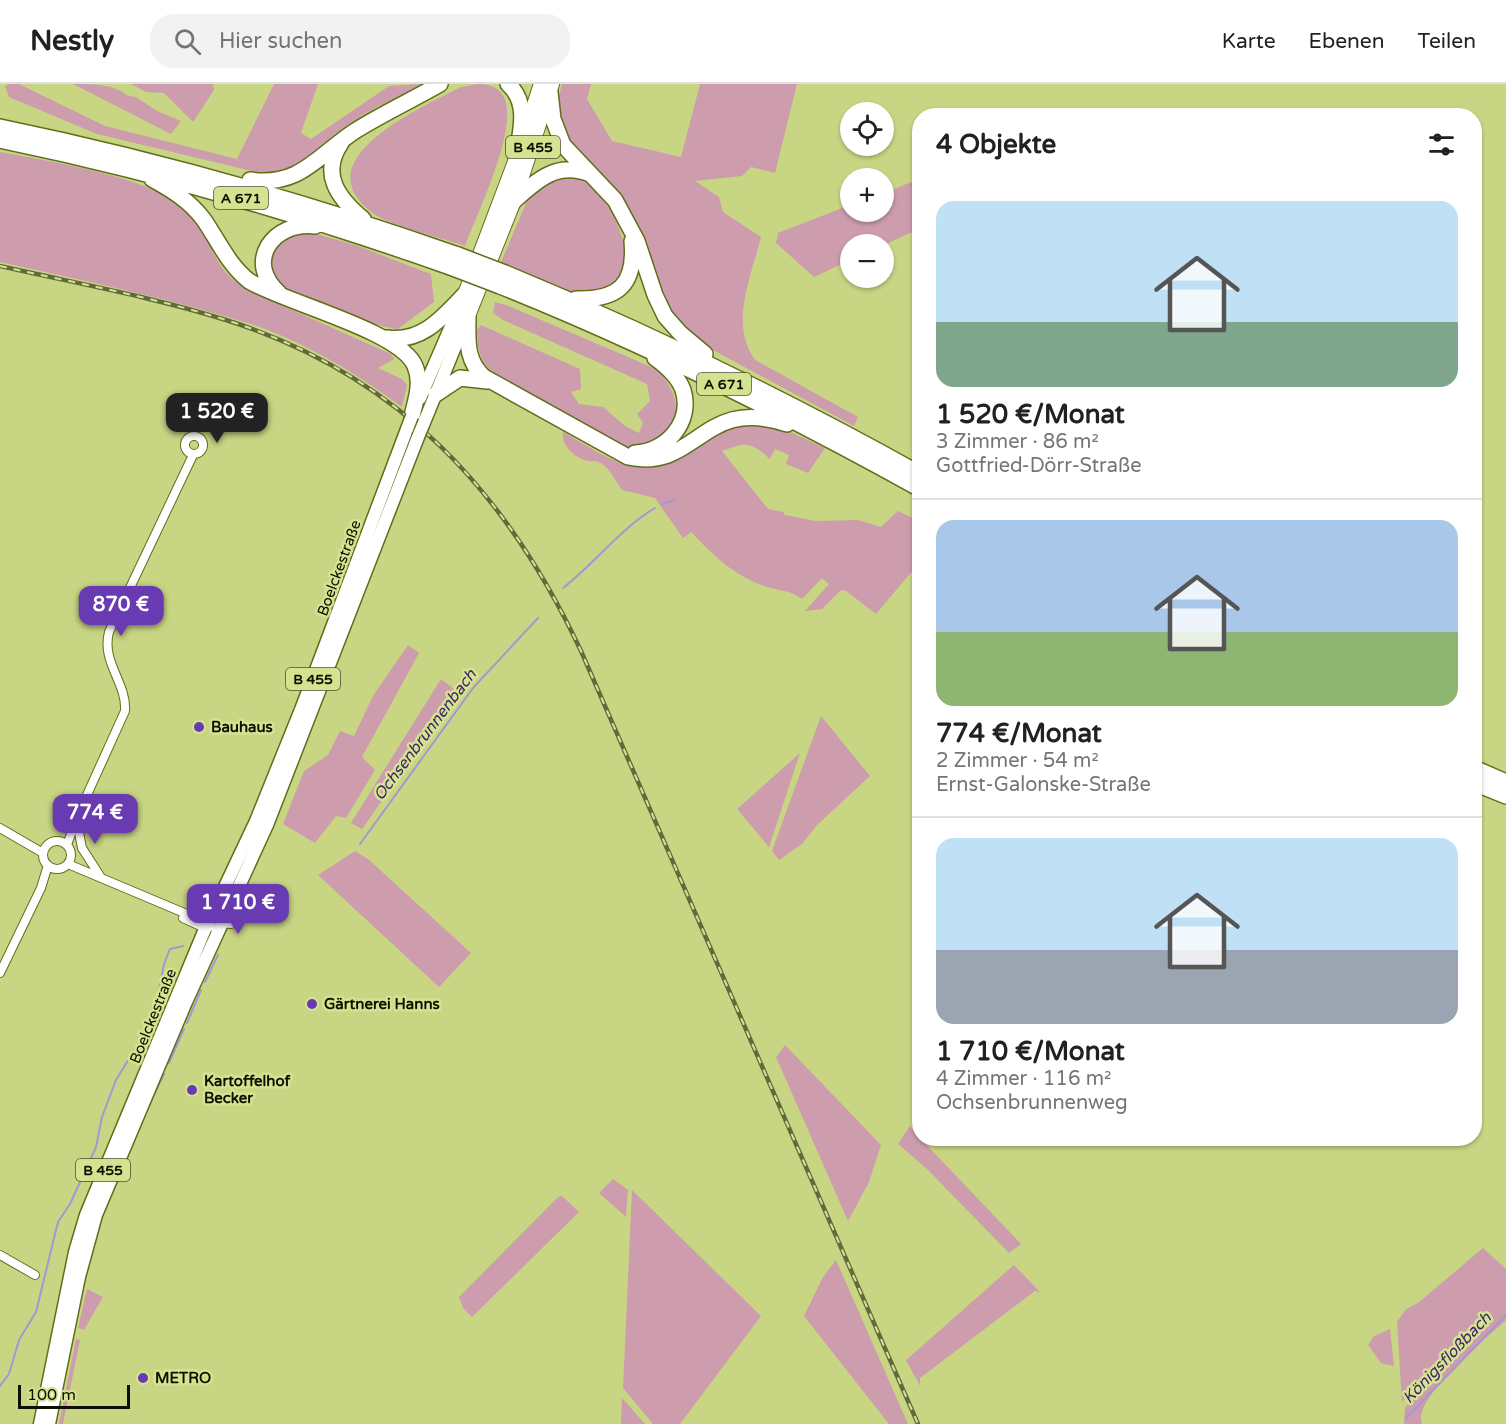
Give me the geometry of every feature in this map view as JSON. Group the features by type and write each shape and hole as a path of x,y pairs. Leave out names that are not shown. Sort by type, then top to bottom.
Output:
{"highway":[{"path":"196,172 261,182 283,180 304,171 345,138 440,84"},
{"path":"508,84 518,95 522,109 516,159"},
{"path":"548,86 553,119 559,138 615,200 642,255 654,295 665,316 694,345 729,372"},
{"name":"B 455","path":"465,294 516,159 548,86"},
{"name":"B 455","path":"468,316 514,201 548,86"},
{"name":"A 671","path":"0,127 196,172 370,224 502,279 723,384 912,485"},
{"path":"345,138 333,159 333,183 343,201 370,224"},
{"name":"A 671","path":"0,140 124,167 270,206 356,234 455,261"},
{"path":"124,167 180,196 203,219 227,258 241,274 259,286 384,338 406,352 415,365 419,387 414,423"},
{"path":"514,201 540,178 558,170 583,171 597,179"},
{"path":"286,298 271,285 265,270 265,254 275,236 288,227 304,225 356,234"},
{"path":"567,298 604,298 621,288 627,280 633,260 629,225"},
{"name":"A 671","path":"502,279 567,298 729,372 912,470"},
{"path":"384,338 404,338 422,333 436,324 465,294"},
{"path":"468,316 468,344 472,361 479,372 490,382 628,458 646,460 664,458 681,450 716,425 746,416 773,419 826,437"},
{"path":"605,446 638,453 657,448 677,431 684,409 683,391 674,375 656,358 619,335"},
{"path":"436,394 460,378 475,378 490,382"},
{"path":"1482,772 1506,782"},
{"path":"1482,786 1506,796"}],"main road":[{"name":"B 455","path":"414,423 465,294"},
{"name":"B 455","path":"414,423 436,394 468,316"},
{"name":"Boelckestraße","path":"40,1424 75,1252 86,1215 213,927 267,825 314,711 418,437 414,423"},
{"name":"Boelckestraße","path":"50,1424 79,1277 96,1215 302,707 414,423"}],"street":[{"path":"69,861 64,843 124,711 123,695 108,657 110,633 193,455"},
{"path":"76,817 82,848 101,877"},
{"path":"0,828 45,849 64,843"},
{"path":"0,973 51,867 45,849"},
{"path":"51,867 69,861 175,912 213,927 231,924 249,913"},
{"path":"0,1255 35,1275"}],"shaded area":[{"path":"19,84 105,126 237,159 274,84 318,84 301,133 311,139 389,86 422,84 351,122 300,163 264,174 97,134 9,97 5,86"},
{"path":"73,84 102,85 116,89 181,121 171,134"},
{"path":"131,84 213,84 214,90 193,122 164,93 146,92"},
{"path":"478,84 492,86 502,94 506,103 507,118 500,155 465,246 404,227 374,214 355,194 351,175 358,156 374,138 396,122 461,87"},
{"path":"562,84 591,84 587,99 612,141 681,157 700,84 797,84 775,173 751,167 742,176 695,181 719,197 723,212 761,237 744,300 743,316 747,346 755,360 858,417 854,426 713,350 671,317 642,245 573,151 555,111"},
{"path":"0,152 99,172 151,189 172,199 193,218 223,269 243,288 391,354 394,359 378,368 402,379 407,385 402,407 330,360 271,331 158,298 0,262"},
{"path":"556,177 579,178 600,194 609,207 622,237 625,252 625,266 621,280 610,292 578,295 501,262 527,201 536,188"},
{"path":"912,182 912,232 894,240 894,234 840,234 840,265 814,277 776,243 778,233 840,209 840,222 894,222 894,189"},
{"path":"313,233 355,245 431,274 434,302 398,329 331,311 295,295 273,279 267,257 283,235"},
{"path":"495,302 656,369 668,383 674,397 676,411 673,423 666,433 655,441 640,446 622,447 498,379 482,361 477,330 481,325 580,369 581,389 571,392 579,404 603,407 625,426 639,433 643,423 637,414 650,401 647,384 503,320 493,313"},
{"path":"743,423 773,424 825,448 808,473 786,464 789,455 775,449 770,459 758,449 748,445 722,451 768,509 816,521 858,520 881,527 898,511 912,518 912,571 876,614 846,591 841,590 822,609 805,611 829,584 822,578 802,599 744,577 716,557 691,532 683,538 655,498 622,490 605,466 574,454 567,447 563,437 563,432 618,462 638,467 652,467 675,460 727,426"},
{"path":"408,645 419,653 362,757 375,770 346,818 336,816 315,843 283,824 304,771 328,755 340,731 354,736 373,696"},
{"path":"441,679 458,692 362,829 351,823"},
{"path":"821,716 870,776 817,825 802,844 779,860 772,851"},
{"path":"800,753 769,847 737,809"},
{"path":"355,851 368,859 471,953 439,987 318,875"},
{"path":"785,1045 881,1145 869,1182 848,1221 776,1057"},
{"path":"910,1126 912,1146 928,1146 1021,1244 1009,1253 927,1169 898,1144"},
{"path":"613,1179 628,1190 626,1217 599,1193"},
{"path":"632,1190 761,1316 680,1424 653,1424 623,1388"},
{"path":"562,1196 579,1212 472,1317 463,1308 459,1297 558,1197"},
{"path":"1483,1248 1506,1269 1506,1320 1439,1384 1428,1399 1422,1413 1422,1424 1404,1424 1405,1408 1416,1394 1412,1390 1402,1402 1397,1322 1406,1309 1418,1303"},
{"path":"836,1260 908,1424 889,1424 804,1316 823,1277"},
{"path":"1014,1265 1040,1292 1035,1291 920,1378 920,1386 906,1360"},
{"path":"87,1289 103,1297 84,1330 78,1328"},
{"path":"1390,1329 1394,1366 1381,1363 1368,1345 1374,1336"},
{"path":"76,1339 80,1340 63,1424 59,1424"},
{"path":"622,1398 645,1424 621,1424"}],"waterway":[{"name":"Ochsenbrunnenbach","path":"662,504 675,500"},
{"name":"Ochsenbrunnenbach","path":"563,588 631,525 655,508"},
{"name":"Ochsenbrunnenbach","path":"360,844 473,688 538,618"},
{"name":"Ochsenbrunnenbach","path":"245,922 280,897"},
{"path":"0,1386 9,1374 19,1340 36,1312 58,1222 70,1204 96,1147 102,1117 116,1080 146,1031 156,1006 164,964 170,949 183,946"},
{"name":"Ochsenbrunnenbach","path":"205,982 218,955"},
{"name":"Ochsenbrunnenbach","path":"187,1023 201,990"},
{"name":"Ochsenbrunnenbach","path":"169,1063 184,1029"},
{"name":"Ochsenbrunnenbach","path":"147,1109 164,1074"},
{"name":"Ochsenbrunnenbach","path":"105,1210 109,1200"},
{"name":"Ochsenbrunnenbach","path":"97,1235 102,1217"},
{"name":"Ochsenbrunnenbach","path":"85,1279 92,1252"},
{"name":"Königsfloßbach","path":"1406,1418 1506,1315"}],"railway":[{"path":"0,266 170,304 226,320 288,343 343,372 394,406 440,446 481,490 518,539 551,593 581,651 918,1424"}],"place":[{"name":"Bauhaus","path":"199,727"},
{"name":"Gärtnerei Hanns","path":"312,1004"},
{"name":"Kartoffelhof Becker","path":"192,1090"},
{"name":"METRO","path":"143,1378"}]}
